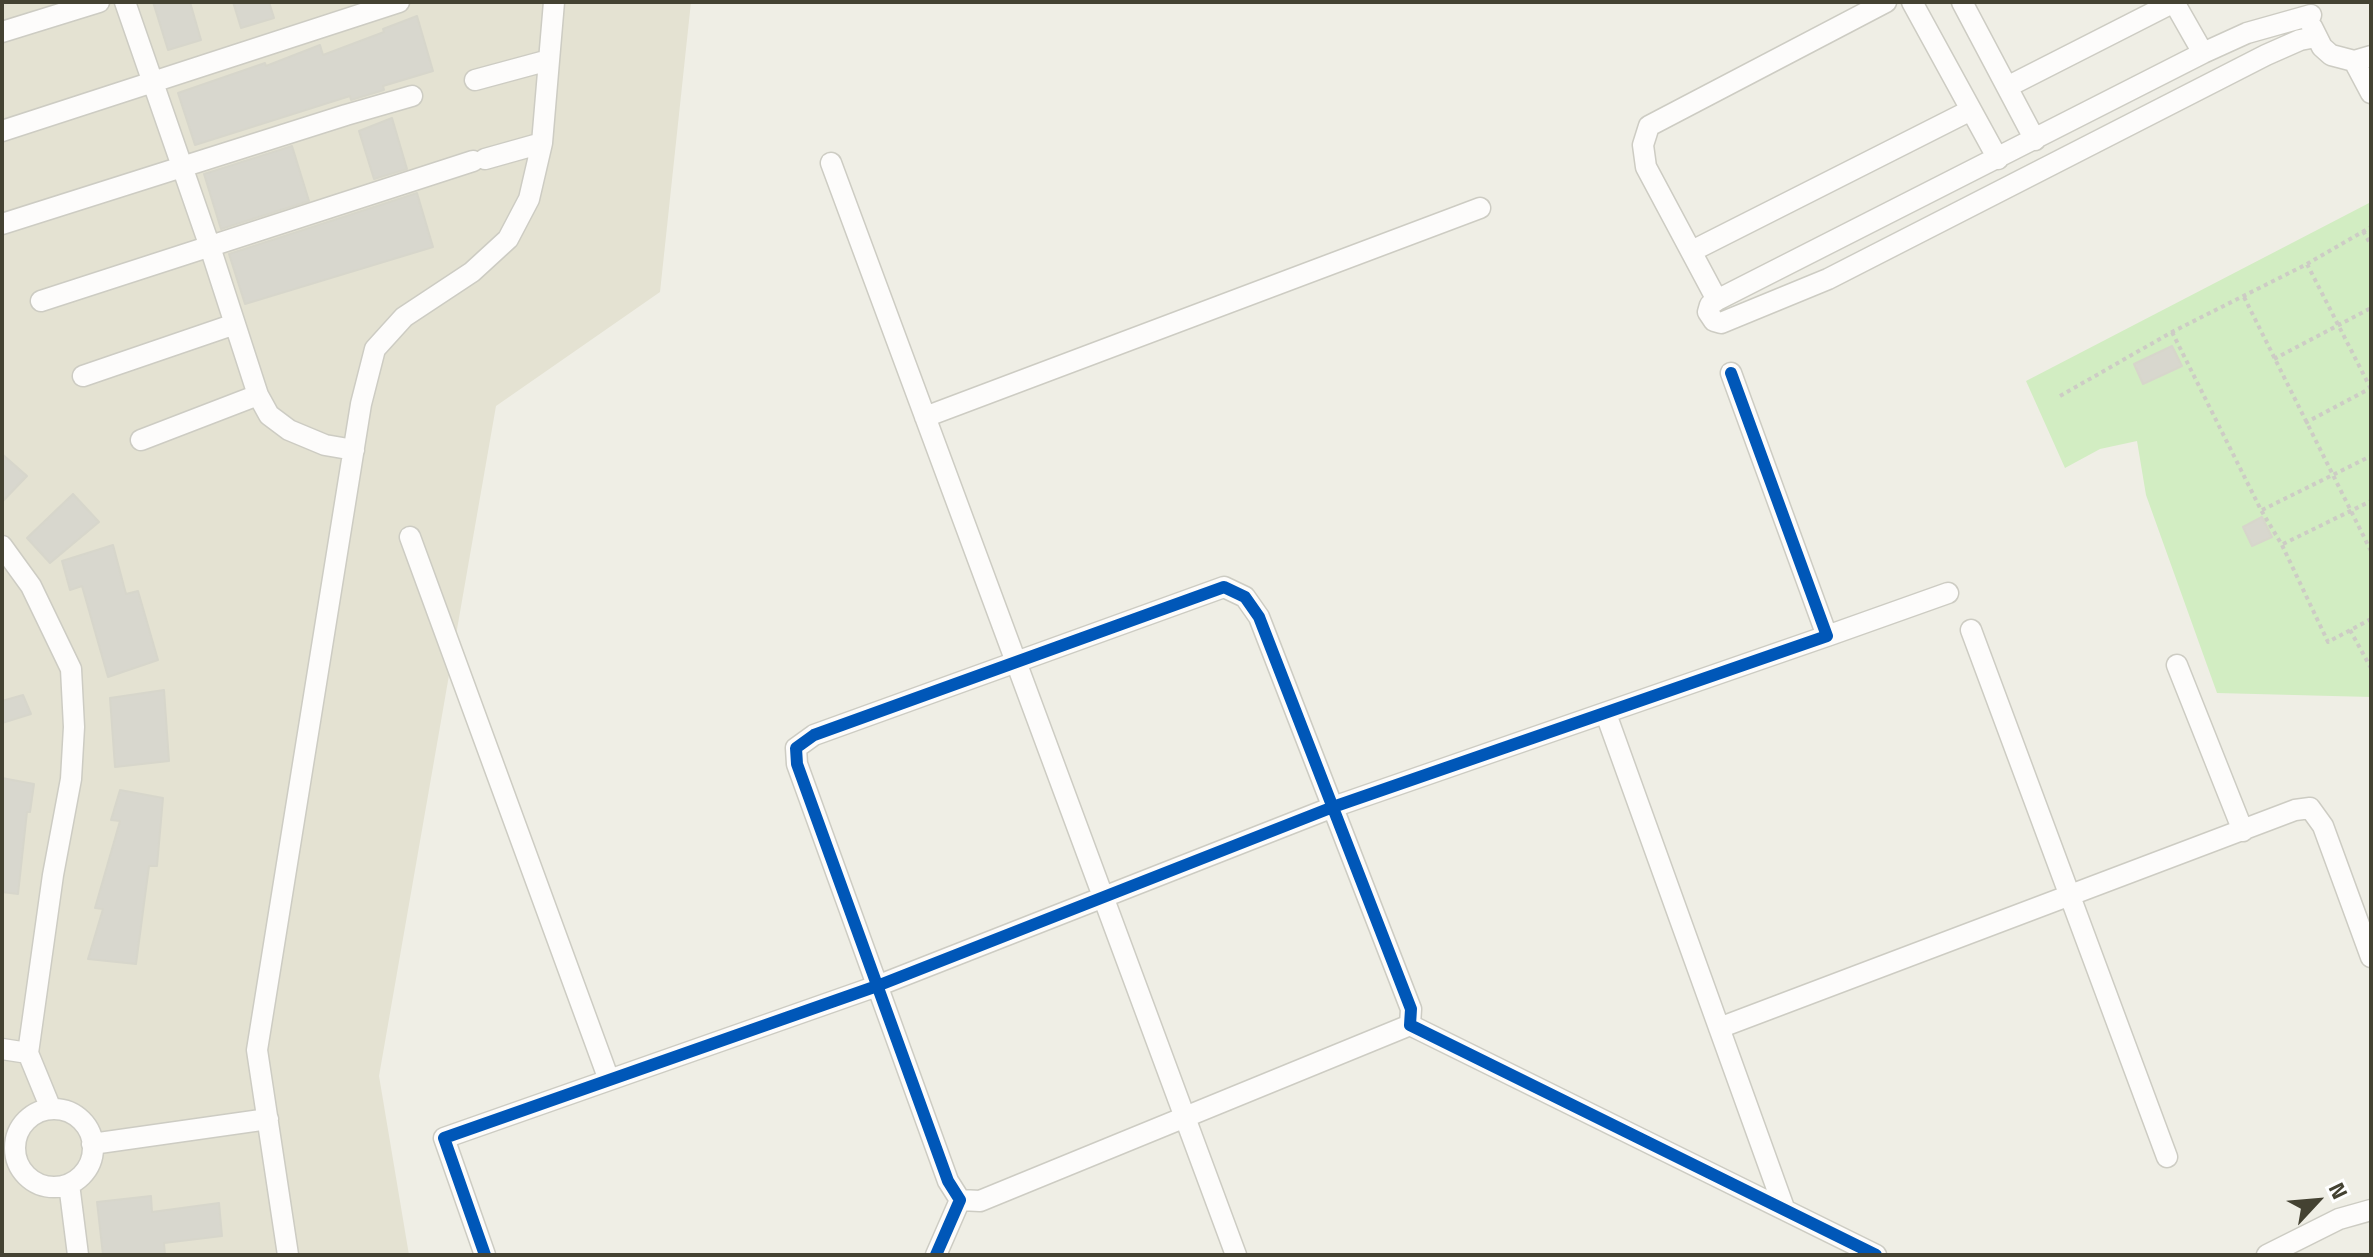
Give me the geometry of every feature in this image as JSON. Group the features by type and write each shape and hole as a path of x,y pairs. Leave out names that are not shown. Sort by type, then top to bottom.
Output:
{"street":[{"path":"2,32 99,2"},
{"path":"125,2 258,395 269,415 289,430 325,445 354,450"},
{"path":"2,131 399,2"},
{"path":"288,1255 257,1050 361,404 375,349 404,317 472,272 508,239 529,199 542,143 554,2"},
{"path":"1717,300 1646,167 1643,145 1649,126 1886,2"},
{"path":"1912,2 1971,110 2005,156 2026,178"},
{"path":"1962,2 2035,140"},
{"path":"2007,87 2174,2 2203,53"},
{"path":"2316,37 2266,55 1828,279 1721,323 1714,321 1708,312 1710,305 1717,300 2203,53 2313,8 2316,37 2331,55 2363,58 2371,93"},
{"path":"475,80 549,60"},
{"path":"2,224 412,96"},
{"path":"1692,251 1971,110"},
{"path":"41,301 479,160 542,143"},
{"path":"831,163 1236,1255"},
{"path":"925,417 1480,208"},
{"path":"83,376 235,324"},
{"path":"1731,373 1827,636"},
{"path":"141,440 258,395"},
{"path":"410,537 609,1080"},
{"path":"2,546 31,586 71,669 71,779 53,875 28,1053 51,1109"},
{"path":"960,1200 948,1181 797,764 796,748 814,735 1224,587 1245,597 1259,617 1411,1009 1410,1025"},
{"path":"485,1255 444,1138 877,986 1333,807 1948,593"},
{"path":"1971,630 2167,1157"},
{"path":"2177,665 2243,831"},
{"path":"1606,714 1784,1208"},
{"path":"1719,1028 2295,810 2310,808 2323,826 2371,957"},
{"path":"960,1200 980,1201 1410,1025 1876,1255"},
{"path":"2,1049 28,1053"},
{"path":"51,1109 63,1110 83,1122 92,1144 87,1168 69,1184 56,1187 31,1180 9,1160 22,1125 30,1117 51,1109"},
{"path":"92,1144 268,1119"},
{"path":"69,1184 78,1255"},
{"path":"936,1255 960,1200"},
{"path":"2267,1255 2339,1219 2371,1210"}],"path":[{"path":"2060,396 2172,332 2307,264 2371,227"},
{"path":"2363,231 2371,245"},
{"path":"2305,423 2371,388 2307,264"},
{"path":"2244,297 2371,551"},
{"path":"2274,359 2371,308"},
{"path":"2172,332 2261,510 2282,545 2328,642 2371,619"},
{"path":"2261,510 2371,456"},
{"path":"2282,545 2371,501"},
{"path":"2350,630 2371,668"}],"shaded area":[{"path":"2,2 691,2 660,292 496,406 379,1076 409,1255 2,1255"}],"green space":[{"path":"2371,202 2371,697 2217,693 2146,495 2137,441 2100,449 2065,468 2026,381"}],"building":[{"path":"153,2 190,2 201,40 168,50"},
{"path":"233,2 269,2 274,18 241,28"},
{"path":"417,16 433,71 383,86 384,90 351,100 350,96 195,145 178,93 265,63 266,66 320,45 323,55"},
{"path":"392,118 407,169 374,179 359,131"},
{"path":"292,146 309,201 221,229 204,174"},
{"path":"417,193 433,247 245,304 229,254"},
{"path":"2172,346 2182,366 2143,384 2134,364"},
{"path":"2,454 27,476 2,502"},
{"path":"73,494 99,522 50,563 27,538"},
{"path":"2262,517 2272,537 2252,546 2243,527"},
{"path":"113,545 126,594 138,591 158,660 108,677 82,586 70,590 62,561"},
{"path":"164,690 169,761 115,767 110,698"},
{"path":"23,695 31,714 2,723 2,701"},
{"path":"2,778 34,784 30,812 27,812 18,894 2,892"},
{"path":"120,790 163,798 157,866 149,866 136,964 88,959 103,909 95,908 120,821 111,820"},
{"path":"151,1196 152,1212 219,1203 222,1236 164,1243 165,1255 103,1255 97,1202"}],"cycle path":[{"path":"485,1255 444,1138 877,986 1333,807 1827,636 1731,373"},
{"path":"936,1255 960,1200 948,1181 797,764 796,748 814,735 1224,587 1245,597 1259,617 1411,1009 1410,1025 1876,1255"}]}
